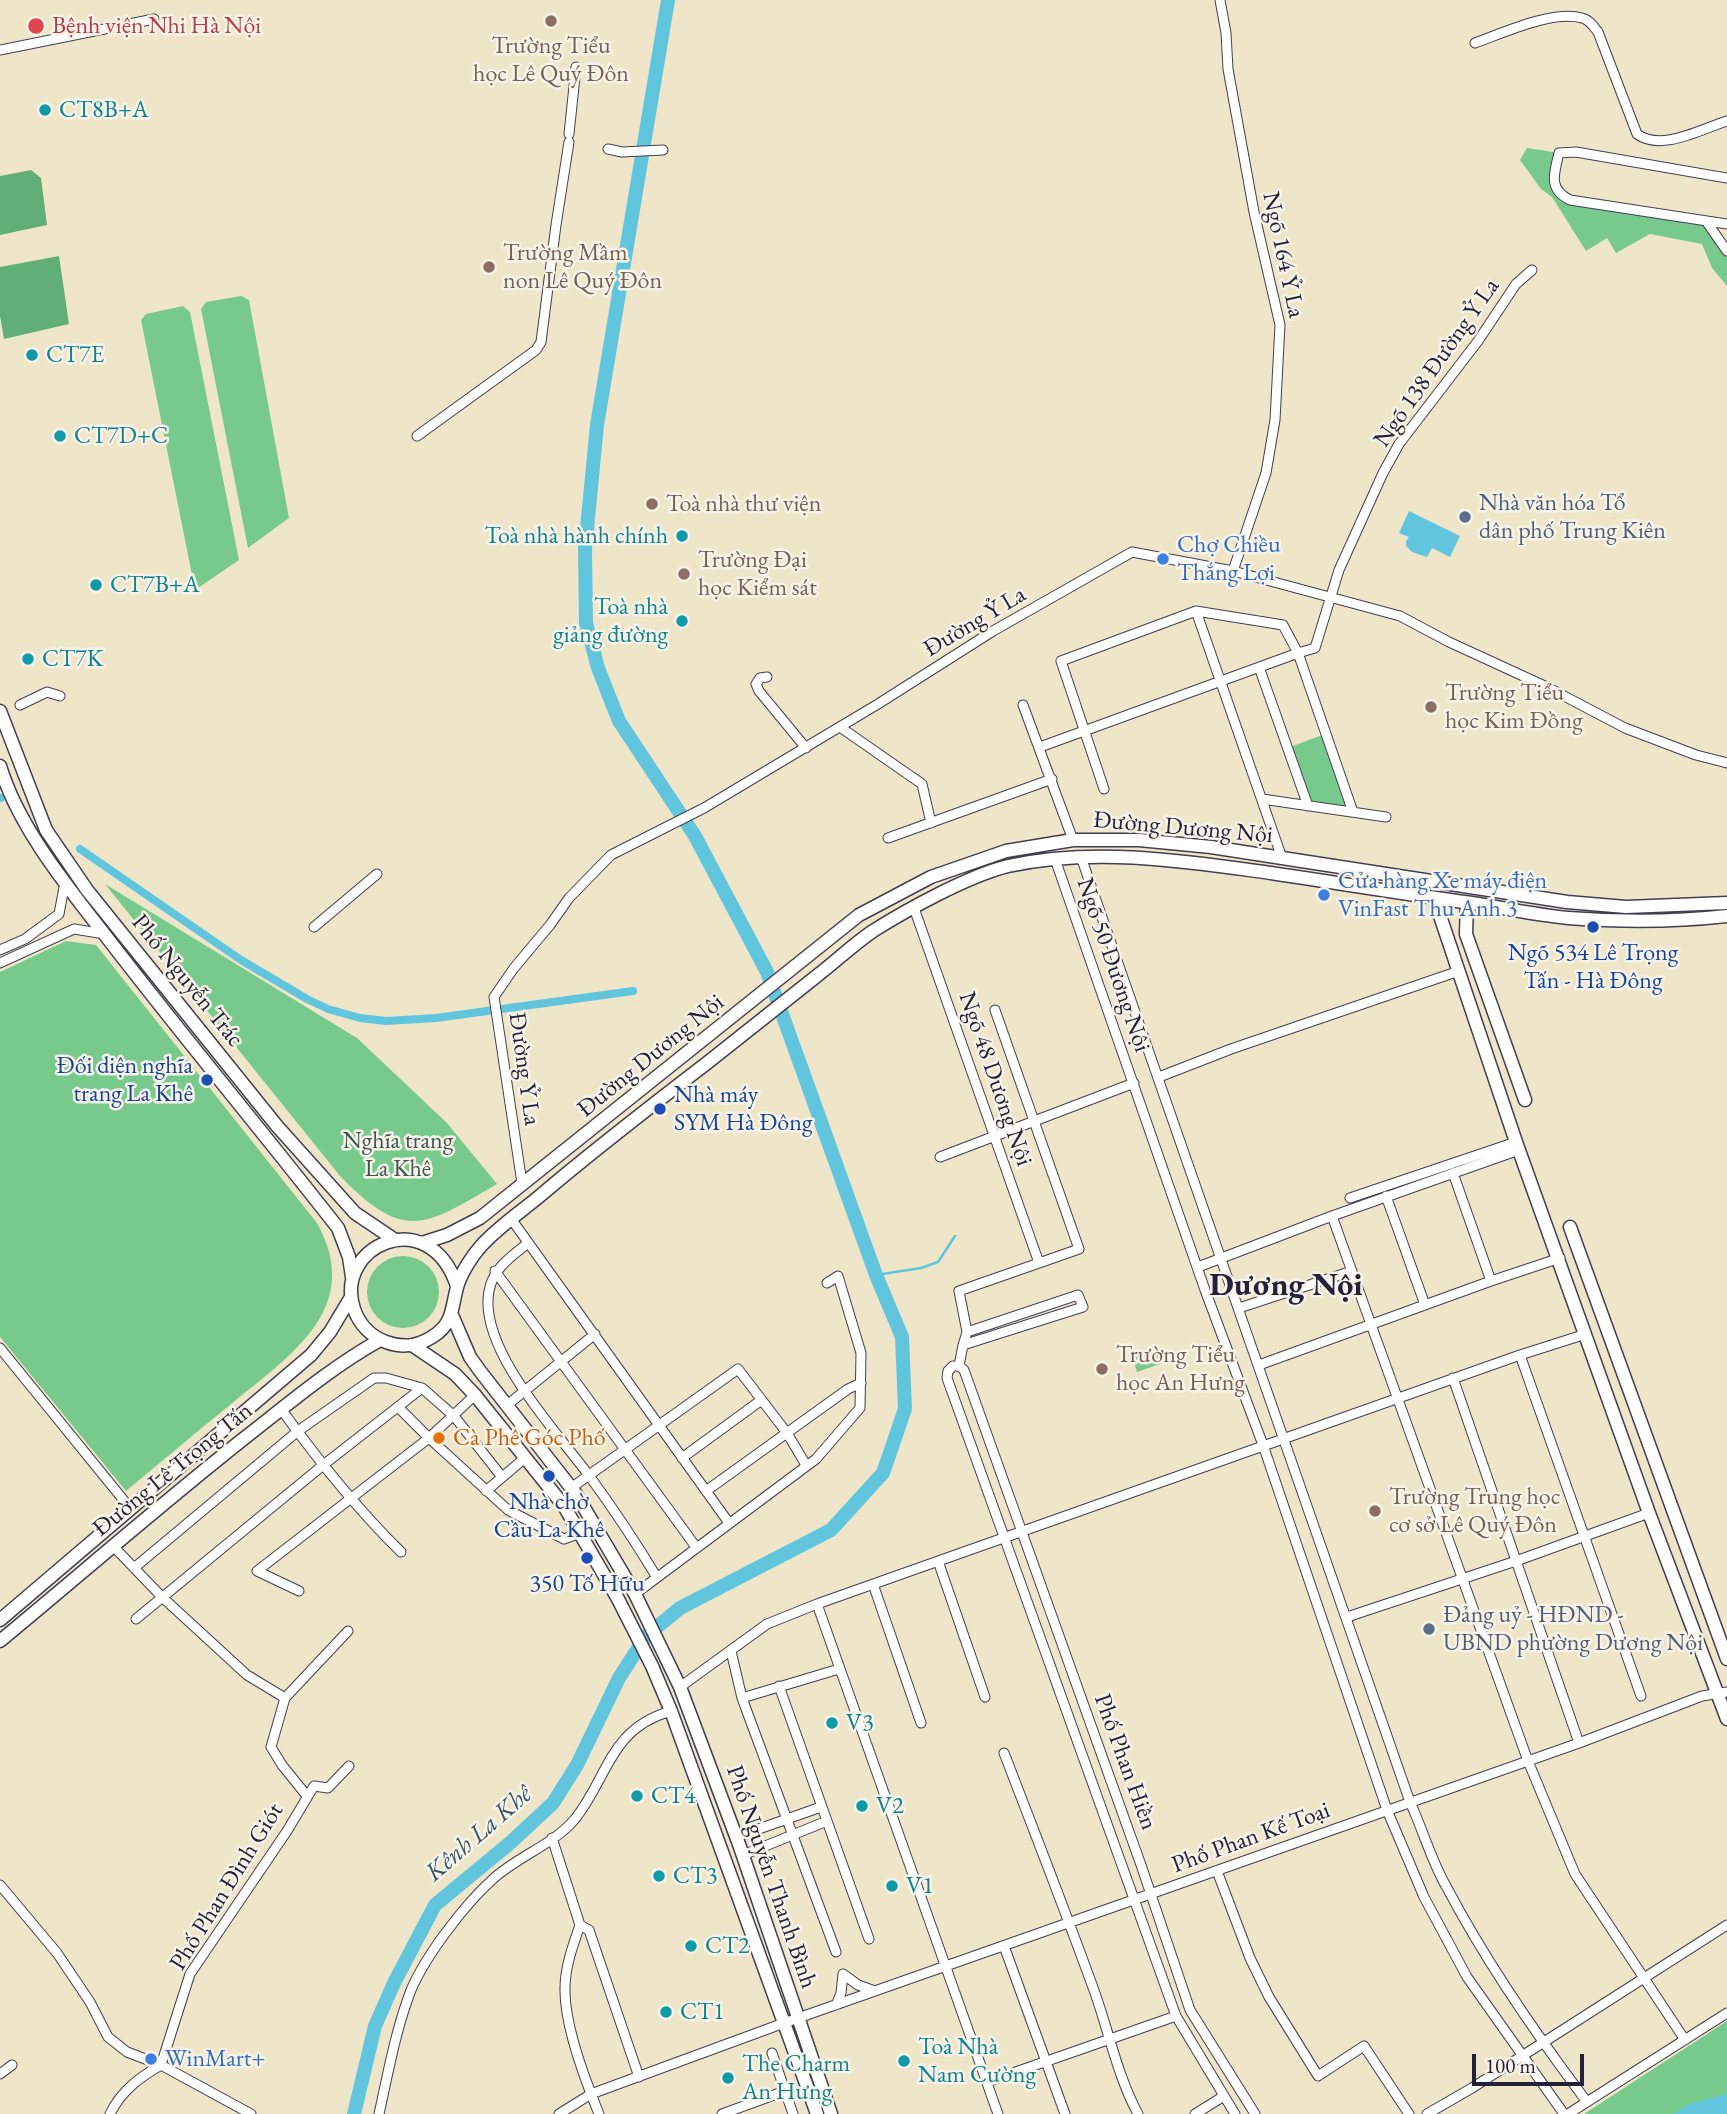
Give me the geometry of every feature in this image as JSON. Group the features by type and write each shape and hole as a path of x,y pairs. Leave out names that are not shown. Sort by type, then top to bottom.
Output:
{"main road":[{"name":"Phố Nguyễn Trác","path":"0,711 46,830 87,890 277,1126 355,1213 395,1240"},
{"name":"Phố Nguyễn Trác","path":"1,774 32,834 65,882 175,1025 338,1228 349,1257 352,1280"},
{"name":"Đường Dương Nội","path":"422,1242 447,1235 480,1218 859,915 931,877 1006,851 1073,840 1139,841 1211,847 1567,902 1626,907 1727,903"},
{"path":"1209,864 1211,847"},
{"name":"Đường Dương Nội","path":"457,1286 480,1247 589,1154 872,932 953,887 1004,867 1055,859 1124,856 1209,864 1566,918 1637,921 1727,916"},
{"path":"1434,898 1518,1146 1650,1513 1722,1693 1727,1719"},
{"path":"1467,903 1466,934 1525,1100"},
{"path":"1459,971 1476,965"},
{"path":"266,1136 277,1126"},
{"path":"578,1141 589,1154"},
{"path":"1570,1227 1727,1659"},
{"path":"385,1242 422,1242 441,1254 448,1263 457,1286 452,1315 439,1332 422,1343 401,1346 380,1340 360,1323 351,1297 352,1280 356,1270 369,1253 385,1242"},
{"name":"Đường Lê Trọng Tấn","path":"0,1620 311,1355 330,1332 351,1297"},
{"path":"452,1315 470,1357 571,1488 635,1594"},
{"name":"Đường Lê Trọng Tấn","path":"0,1641 281,1409 335,1367 380,1340"},
{"path":"412,1345 455,1374 475,1395 564,1506 580,1533"},
{"path":"1650,1513 1670,1506"},
{"name":"Phố Nguyễn Thanh Bình","path":"580,1533 652,1666 671,1711 817,2114"},
{"name":"Phố Nguyễn Thanh Bình","path":"635,1594 680,1687 743,1855 831,2114"}],"street":[{"name":"Ngõ 164 Ỷ La","path":"1220,0 1226,33 1228,69 1254,212 1280,325 1275,420 1266,474 1233,571"},
{"path":"1475,43 1539,21 1564,17 1581,18 1591,22 1598,32 1637,134 1644,139 1669,140 1727,121"},
{"path":"0,50 154,19"},
{"path":"417,436 536,350 541,342 576,67"},
{"path":"608,149 622,152 663,150"},
{"path":"1727,178 1576,152 1559,153 1553,178 1560,195 1570,200 1727,224"},
{"path":"1706,221 1727,251"},
{"name":"Ngõ 138 Đường Ỷ La","path":"1298,653 1315,648 1344,558 1399,444 1478,341 1516,284 1532,270"},
{"name":"Đường Ỷ La","path":"522,1183 494,997 513,968 569,898 611,855 704,808 806,748 993,631 1132,552 1233,571 1400,616 1625,728 1696,755 1727,763"},
{"path":"1196,611 1282,858"},
{"path":"1104,789 1061,661 1196,611 1283,625 1298,653 1353,812"},
{"path":"1040,747 1298,653"},
{"path":"1259,667 1308,806"},
{"path":"766,677 760,678 757,684 759,691 806,748"},
{"path":"20,705 47,692 60,696"},
{"path":"1023,705 1073,840"},
{"path":"840,727 922,784 931,823"},
{"path":"888,838 1052,779"},
{"path":"1262,799 1386,817"},
{"name":"Ngõ 50 Dương Nội","path":"1081,858 1410,1802 1444,1884 1491,1965 1542,2043 1587,2102"},
{"name":"Ngõ 50 Dương Nội","path":"1055,859 1263,1446 1387,1810 1424,1897 1467,1977 1521,2057 1566,2114"},
{"path":"314,927 377,874"},
{"path":"0,950 25,939 59,914 65,882"},
{"name":"Ngõ 48 Dương Nội","path":"914,908 1039,1263"},
{"path":"0,963 74,929 105,934"},
{"path":"1159,1077 1231,1049 1459,971"},
{"path":"959,1366 967,1332 959,1290 1079,1249 995,1010"},
{"path":"940,1157 1134,1083"},
{"path":"1198,1267 1453,1173 1518,1146"},
{"path":"1350,1198 1518,1146"},
{"path":"1453,1173 1490,1281"},
{"path":"1386,1196 1425,1305"},
{"path":"1332,1216 1528,1761 1575,1874 1685,2040"},
{"path":"512,1220 729,1523"},
{"path":"528,1243 495,1271 487,1308 490,1325 524,1390 589,1476 656,1576"},
{"path":"1259,1365 1560,1258"},
{"path":"495,1271 696,1546"},
{"path":"1239,1308 1352,1271"},
{"path":"635,1594 816,1459 860,1408 861,1353 838,1276 827,1283"},
{"path":"962,1345 1083,1307 1079,1295 967,1332"},
{"path":"506,1406 595,1334"},
{"path":"680,1687 767,1624 817,1604 1520,1354 1586,1334"},
{"path":"0,1348 130,1508"},
{"path":"1520,1354 1642,1696"},
{"name":"Phố Phan Hiền","path":"1236,2114 1176,2016 1006,1536 947,1378 948,1371 953,1366 964,1370 1190,2010 1255,2114"},
{"path":"571,1488 738,1369 787,1433 806,1465"},
{"path":"134,1568 298,1431 374,1378 386,1378 422,1388 454,1416 502,1478"},
{"path":"1453,1378 1579,1743"},
{"path":"706,1491 848,1389 861,1383"},
{"path":"136,1619 322,1466 422,1388"},
{"path":"299,1591 257,1571 429,1438 475,1395"},
{"path":"682,1458 760,1401"},
{"path":"397,1407 508,1510 564,1539 580,1533"},
{"path":"281,1409 350,1500 401,1552"},
{"path":"486,1491 526,1457"},
{"path":"1347,1617 1650,1513"},
{"path":"113,1546 162,1597 247,1675 285,1698"},
{"path":"938,1561 985,1697"},
{"path":"873,1584 921,1723"},
{"path":"817,1604 998,2114"},
{"path":"307,1796 271,1747 285,1698 348,1631"},
{"path":"731,1651 742,1698 836,1952"},
{"path":"742,1698 839,1669"},
{"path":"779,1686 869,1940"},
{"name":"Phố Phan Kế Toại","path":"559,2114 591,2094 784,2023 1579,1743 1702,1696 1722,1693"},
{"path":"379,2114 405,2006 427,1959 468,1906 494,1878 564,1831 576,1817 611,1757 638,1725 671,1711"},
{"path":"1004,1753 1070,1922 1128,2095 1138,2114"},
{"name":"Phố Phan Đình Giót","path":"161,2065 190,1974 287,1831 314,1786 328,1788 349,1766"},
{"path":"736,1837 821,1807"},
{"path":"743,1855 827,1821"},
{"path":"552,1839 580,1924 566,1976 565,1993 573,2039 598,2114"},
{"path":"1217,1871 1250,1958 1269,1997 1318,2076 1364,2046 1409,2114"},
{"path":"0,1885 57,1953 90,2002 108,2037 127,2052 161,2065 251,2114"},
{"path":"580,1924 589,1930 639,2077"},
{"path":"1427,2114 1727,1925"},
{"path":"1004,1946 1065,2114"},
{"path":"836,2005 841,1993 843,1974 858,1985 875,1991"},
{"path":"1566,2114 1727,2013"},
{"path":"987,2081 1176,2016"},
{"path":"772,2053 793,2114"},
{"path":"0,2074 12,2065"},
{"path":"110,2114 124,2093 139,2078 161,2065"},
{"path":"722,2114 785,2091"},
{"path":"1195,2114 1224,2096"}],"green space":[{"path":"1527,148 1559,153 1550,178 1558,197 1571,203 1704,224 1727,256 1727,286 1712,268 1702,244 1650,234 1616,253 1607,238 1586,251 1552,197 1541,189 1520,160"},
{"path":"31,170 41,178 47,225 0,235 0,176"},
{"path":"59,256 69,324 4,339 0,316 0,267"},
{"path":"241,296 249,300 289,518 248,548 201,309 206,302"},
{"path":"183,306 190,312 239,560 195,590 141,320 146,314"},
{"path":"1325,734 1352,812 1309,805 1290,747"},
{"name":"Nghĩa trang La Khê","path":"105,884 357,1038 447,1123 497,1184 451,1210 433,1218 416,1221 399,1219 362,1197 340,1176"},
{"path":"66,941 96,945 317,1223 329,1254 332,1281 326,1305 314,1328 296,1349 126,1491 0,1337 0,972"},
{"path":"410,1256 429,1266 437,1278 437,1306 429,1318 417,1326 396,1328 377,1318 369,1306 367,1285 377,1266 389,1258"},
{"path":"1158,1347 1163,1363 1137,1372 1132,1356"},
{"path":"1727,2021 1727,2114 1584,2114"}],"water":[{"path":"1409,511 1460,536 1450,557 1432,548 1427,557 1412,552 1406,546 1409,537 1399,533"},
{"path":"1727,2094 1727,2114 1673,2114 1690,2104"}],"waterway":[{"name":"Kênh La Khê","path":"354,2114 375,2026 435,1905 510,1843 553,1803 577,1765 619,1678 646,1636 680,1608 831,1530 883,1473 905,1409 902,1337 876,1275 767,972 695,836 619,721 598,668 586,623 585,549 597,425 668,0"},
{"path":"80,849 241,960 307,999 328,1009 360,1018 386,1021 436,1018 633,991"},
{"path":"876,1275 921,1268 938,1262 955,1236"}],"place":[{"name":"Trường Tiểu học Lê Quý Đôn","path":"551,21"},
{"name":"Bệnh viện Nhi Hà Nội","path":"36,26"},
{"name":"CT8B+A","path":"45,110"},
{"name":"Trường Mầm non Lê Quý Đôn","path":"489,267"},
{"name":"CT7E","path":"32,355"},
{"name":"CT7D+C","path":"60,436"},
{"name":"Toà nhà thư viện","path":"652,504"},
{"name":"Nhà văn hóa Tổ dân phố Trung Kiên","path":"1465,517"},
{"name":"Toà nhà hành chính","path":"682,536"},
{"name":"Chợ Chiều Thắng Lợi","path":"1163,559"},
{"name":"Trường Đại học Kiểm sát","path":"684,574"},
{"name":"CT7B+A","path":"96,585"},
{"name":"Toà nhà giảng đường","path":"682,621"},
{"name":"CT7K","path":"28,659"},
{"name":"Trường Tiểu học Kim Đồng","path":"1431,707"},
{"name":"Cửa hàng Xe máy điện VinFast Thu Anh 3","path":"1324,895"},
{"name":"Ngõ 534 Lê Trọng Tấn - Hà Đông","path":"1593,927"},
{"name":"Đối diện nghĩa trang La Khê","path":"207,1080"},
{"name":"Nhà máy SYM Hà Đông","path":"660,1109"},
{"name":"Trường Tiểu học An Hưng","path":"1102,1369"},
{"name":"Cà Phê Góc Phố","path":"439,1438"},
{"name":"Nhà chờ Cầu La Khê","path":"549,1476"},
{"name":"Trường Trung học cơ sở Lê Quý Đôn","path":"1375,1511"},
{"name":"350 Tố Hữu","path":"587,1558"},
{"name":"Đảng uỷ - HĐND - UBND phường Dương Nội","path":"1429,1629"},
{"name":"V3","path":"832,1723"},
{"name":"CT4","path":"637,1796"},
{"name":"V2","path":"862,1806"},
{"name":"CT3","path":"659,1876"},
{"name":"V1","path":"892,1886"},
{"name":"CT2","path":"691,1946"},
{"name":"CT1","path":"666,2012"},
{"name":"WinMart+","path":"151,2059"},
{"name":"Toà Nhà Nam Cường","path":"904,2061"},
{"name":"The Charm An Hưng","path":"728,2078"}],"district":[{"name":"Dương Nội","path":"1286,1286"}]}
